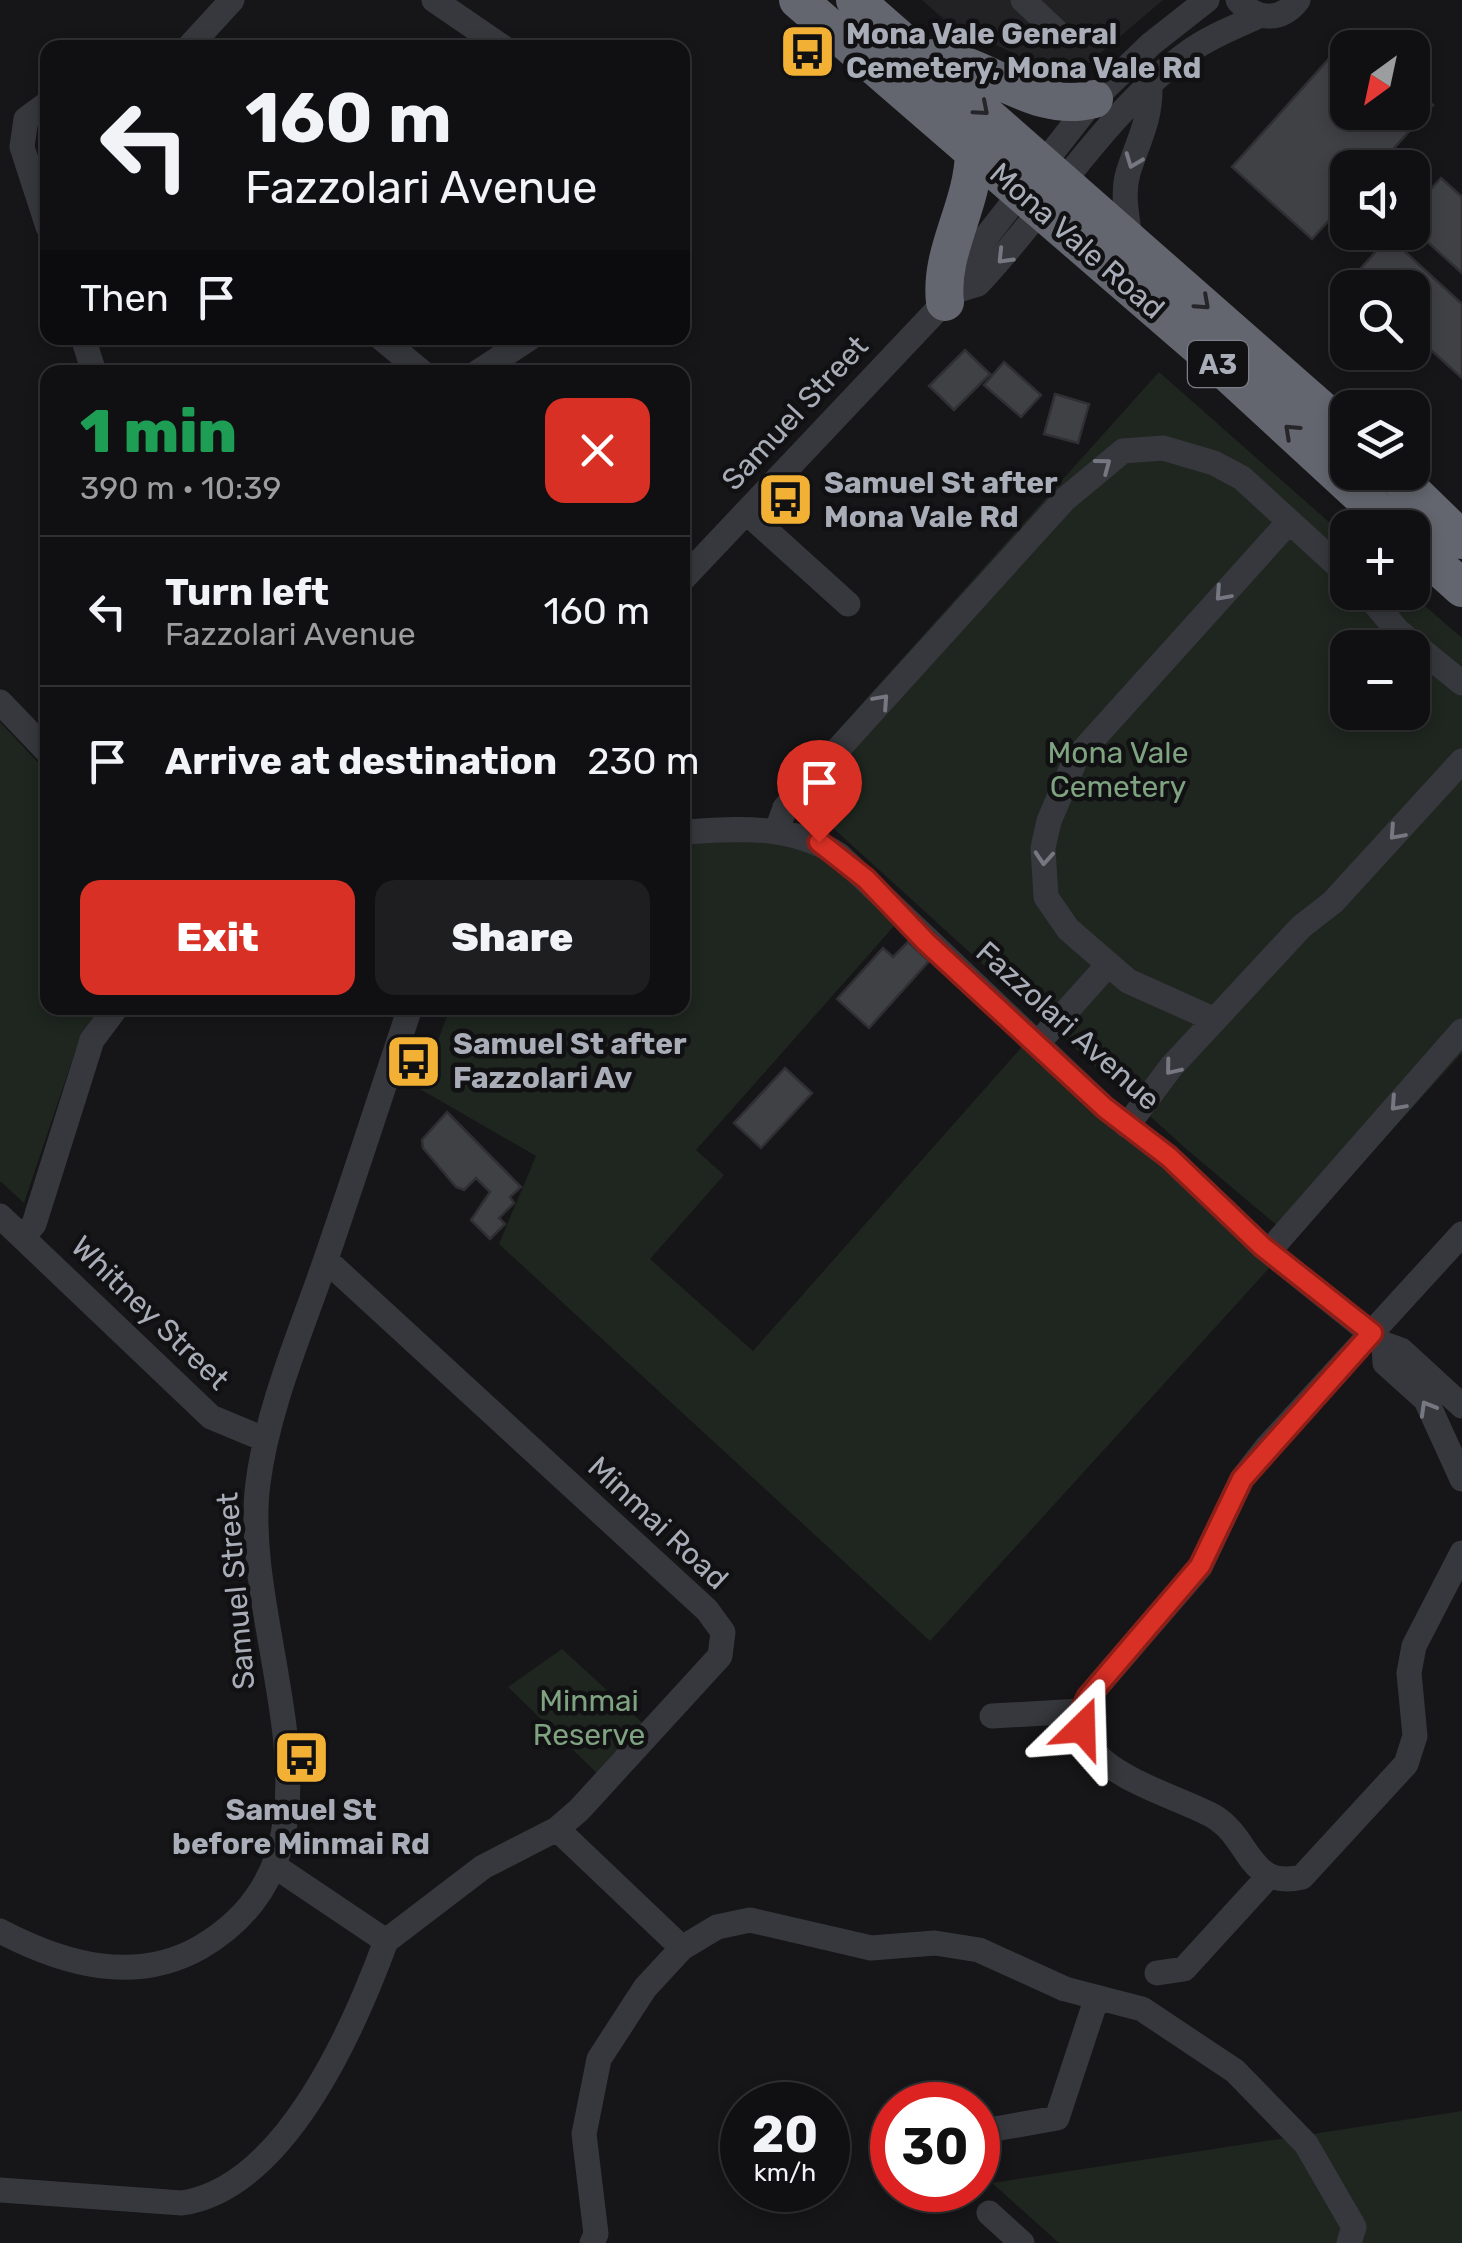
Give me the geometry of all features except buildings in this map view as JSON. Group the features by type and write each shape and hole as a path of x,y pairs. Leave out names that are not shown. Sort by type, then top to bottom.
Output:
{"highway":[{"name":"Mona Vale Road","path":"798,0 974,152 1044,187 1130,238 1330,417"},
{"name":"Mona Vale Road","path":"856,0 920,56 1044,187 1377,510"},
{"path":"920,56 950,60 1044,101 1070,106 1094,99"},
{"path":"950,296 942,274 967,208 974,152"},
{"path":"1411,490 1462,540"},
{"path":"1430,559 1462,588"}],"street":[{"path":"195,40 232,0"},
{"path":"434,0 492,40"},
{"path":"1022,0 1055,30"},
{"path":"1044,187 1094,99 1151,44 1207,0"},
{"path":"1044,187 1193,48 1249,8 1282,15 1298,0"},
{"path":"1130,238 1124,204 1127,176 1151,114 1150,86"},
{"path":"40,109 26,120 22,147 40,202"},
{"name":"Samuel Street","path":"690,572 950,296 962,269 1044,187"},
{"path":"389,345 414,365"},
{"path":"489,365 519,345"},
{"path":"776,830 785,808 1052,514 1100,466 1123,451 1164,448 1214,463 1242,478 1330,559"},
{"path":"746,512 848,604"},
{"path":"1215,1020 1128,981 1068,928 1046,897 1044,848 1062,785 1095,734 1288,523"},
{"path":"1380,610 1398,632 1462,683"},
{"path":"0,702 40,744"},
{"path":"1127,1126 1215,1020 1300,927 1333,902 1462,761"},
{"name":"Fazzolari Avenue","path":"690,832 776,830 819,842 839,855 926,942 1127,1126 1169,1157 1269,1251 1378,1339 1401,1350 1462,1406"},
{"path":"1038,1043 1108,966"},
{"path":"24,1237 34,1224 92,1040 111,1015"},
{"name":"Samuel Street","path":"0,1932 51,1956 81,1964 135,1969 180,1959 232,1927 260,1896 276,1867 288,1824 289,1798 257,1520 257,1486 266,1440 408,1015"},
{"path":"1269,1251 1462,1031"},
{"name":"Whitney Street","path":"0,1216 211,1417 266,1440"},
{"path":"1462,1234 1378,1339 1242,1479 1200,1566 1088,1697 1081,1712 1092,1752 1121,1774 1217,1818 1268,1877 1282,1882 1302,1876 1406,1764 1415,1736 1409,1673 1414,1646 1462,1553"},
{"name":"Minmai Road","path":"326,1260 707,1610 723,1632 720,1656 557,1829 483,1867 386,1940"},
{"name":"Fazzolari Avenue","path":"1378,1339 1386,1363 1426,1400 1462,1479"},
{"path":"992,1716 1081,1712"},
{"path":"557,1829 682,1948"},
{"path":"0,2190 182,2203 202,2200 244,2178 319,2083 355,2019 386,1940 276,1867"},
{"path":"1157,1973 1184,1969 1268,1877"},
{"path":"592,2243 596,2234 584,2134 599,2058 645,1988 682,1948 717,1927 750,1920 871,1948 936,1943 979,1950 1096,2000 1142,2009 1235,2071 1306,2144 1354,2226 1349,2243"},
{"path":"1000,2128 1057,2118 1096,2000"},
{"path":"989,2213 1022,2243"}],"shaded area":[{"path":"922,0 1163,0 1077,73 1047,69 947,22"}],"green space":[{"name":"Mona Vale Cemetery","path":"1159,372 1330,523 1330,610 1430,610 1462,638 1462,1053 1293,1239 1184,1147 811,808 771,805"},
{"path":"0,722 40,765 40,1015 104,1015 76,1049 24,1203 0,1181"},
{"path":"690,840 788,840 834,866 895,925 696,1150 724,1175 650,1259 753,1351 1027,1041 1272,1265 930,1641 499,1244 536,1156 420,1089 447,1015 690,1015"},
{"name":"Minmai Reserve","path":"562,1649 646,1726 601,1777 508,1687"},
{"path":"1462,2111 1462,2243 1059,2243 1000,2190 1000,2182"}],"place":[{"name":"Mona Vale General Cemetery, Mona Vale Rd","path":"807,51"},
{"name":"Samuel St after Mona Vale Rd","path":"785,500"},
{"name":"Samuel St after Fazzolari Av","path":"414,1061"},
{"name":"Samuel St before Minmai Rd","path":"301,1758"}],"route":[{"path":"819,842 866,879 926,942 1072,1073 1105,1108 1169,1157 1263,1247 1372,1333 1242,1479 1200,1566 1088,1697 1081,1712 1082,1728"}]}
